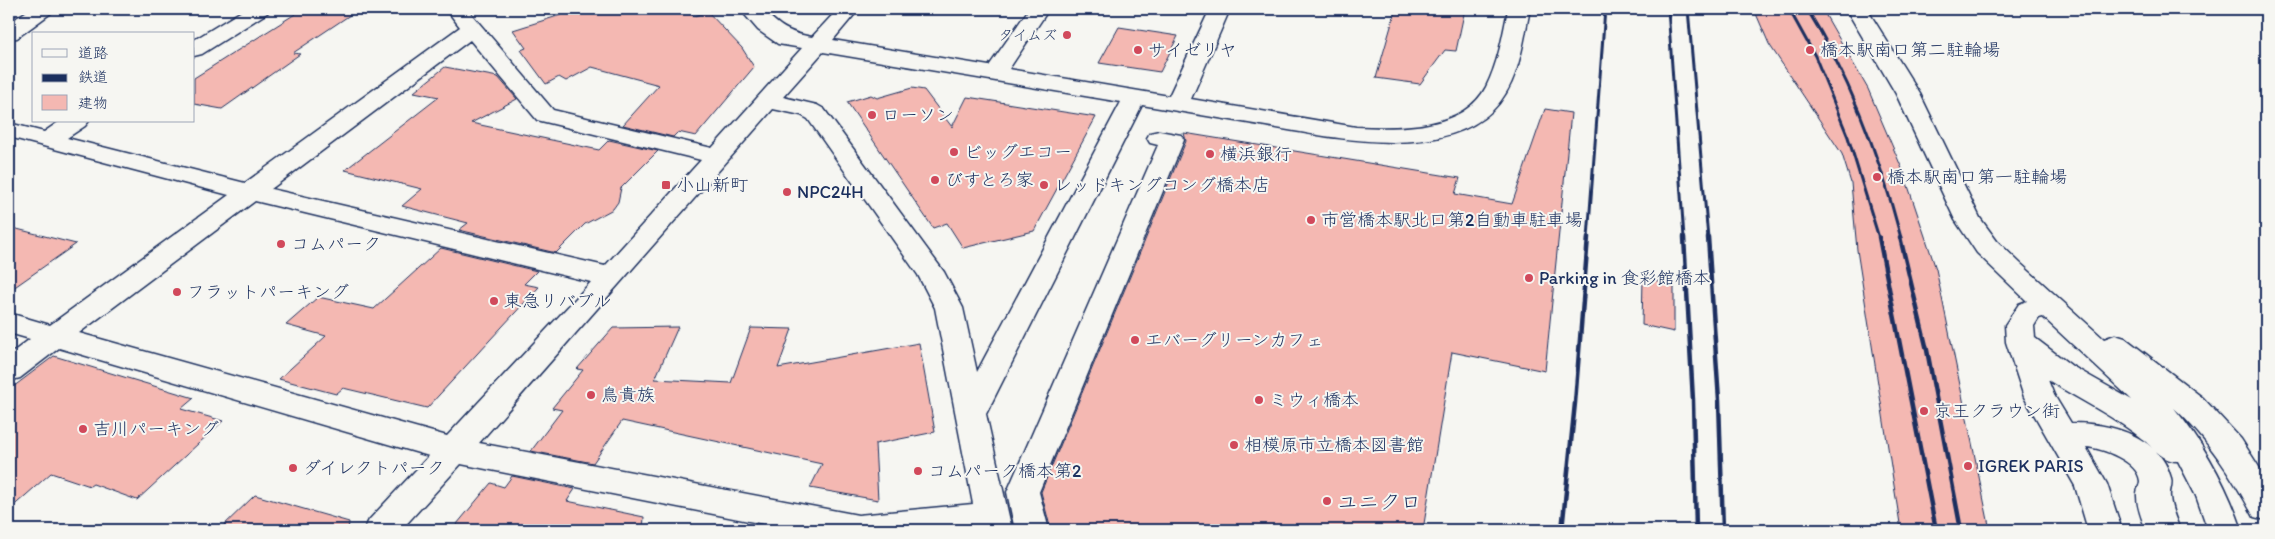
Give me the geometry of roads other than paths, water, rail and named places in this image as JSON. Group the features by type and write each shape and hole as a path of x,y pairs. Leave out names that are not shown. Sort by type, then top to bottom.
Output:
{"street":[{"path":"9,33 44,9"},
{"path":"195,49 260,9"},
{"path":"750,9 766,25 786,39 1356,134 1406,134 1440,128 1453,124 1476,112 1488,102 1495,91 1507,62 1519,9"},
{"path":"381,530 611,277 849,9"},
{"path":"995,74 1039,9"},
{"path":"1176,104 1220,9"},
{"path":"1856,9 1908,94 1968,220 1987,247 2146,395 2174,430 2204,479 2225,530"},
{"path":"9,370 250,192 464,18 545,114 717,157"},
{"path":"971,414 1056,247 1136,97"},
{"path":"9,323 402,436 454,449 858,529 994,523 949,308 930,272 816,114 799,107 768,101"},
{"path":"47,140 75,122"},
{"path":"9,130 250,192 611,277"},
{"path":"1032,530 1023,492 1172,140 1158,138"},
{"path":"2048,304 2029,311 2019,325 2021,342 2039,397 2091,484 2105,530"},
{"path":"2048,304 2109,340 2168,384 2215,429 2246,470 2266,506"},
{"path":"2021,342 2036,357 2058,373 2132,415 2184,456 2204,479"},
{"path":"2062,435 2100,436 2118,441 2136,453 2150,467 2156,482 2153,492 2154,503 2163,530"}],"railway":[{"path":"1588,238 1605,9"},
{"path":"1668,9 1684,238"},
{"path":"1688,9 1708,238"},
{"path":"1789,9 1815,56 1848,137 1879,238"},
{"path":"1807,9 1837,63 1863,120 1884,178 1901,238"},
{"path":"1562,530 1575,403 1588,237"},
{"path":"1684,237 1693,400 1696,530"},
{"path":"1708,237 1719,400 1723,530"},
{"path":"1879,237 1936,530"},
{"path":"1900,237 1927,350 1961,530"}],"place":[{"name":"タイムズ","path":"1067,35"},
{"name":"サイゼリヤ","path":"1138,50"},
{"name":"橋本駅南口第二駐輪場","path":"1810,50"},
{"name":"ローソン","path":"872,115"},
{"name":"ビッグエコー","path":"954,152"},
{"name":"横浜銀行","path":"1210,154"},
{"name":"橋本駅南口第一駐輪場","path":"1877,177"},
{"name":"びすとろ家","path":"935,180"},
{"name":"小山新町","path":"666,185"},
{"name":"レッドキングコング橋本店","path":"1044,185"},
{"name":"NPC24H","path":"787,192"},
{"name":"市営橋本駅北口第2自動車駐車場","path":"1311,220"},
{"name":"コムパーク","path":"281,244"},
{"name":"Parking in 食彩館橋本","path":"1529,278"},
{"name":"フラットパーキング","path":"177,292"},
{"name":"東急リバブル","path":"494,301"},
{"name":"エバーグリーンカフェ","path":"1135,340"},
{"name":"鳥貴族","path":"591,395"},
{"name":"ミウィ橋本","path":"1259,400"},
{"name":"京王クラウン街","path":"1924,411"},
{"name":"吉川パーキング","path":"83,429"},
{"name":"相模原市立橋本図書館","path":"1234,445"},
{"name":"IGREK PARIS","path":"1968,466"},
{"name":"ダイレクトパーク","path":"293,468"},
{"name":"コムパーク橋本第2","path":"918,471"},
{"name":"ユニクロ","path":"1327,501"}]}
